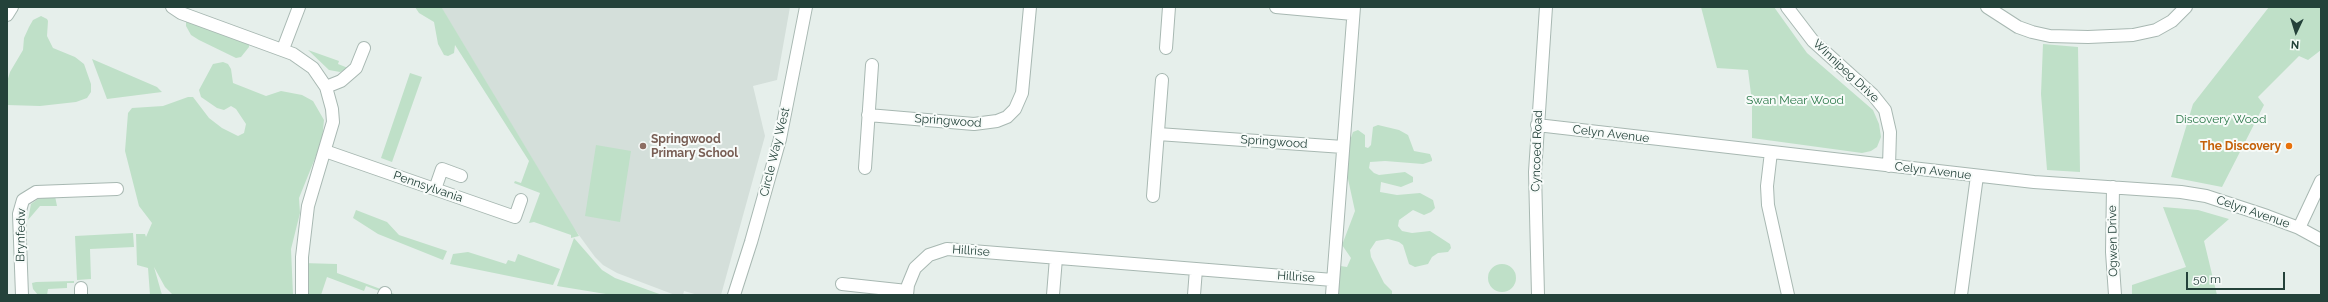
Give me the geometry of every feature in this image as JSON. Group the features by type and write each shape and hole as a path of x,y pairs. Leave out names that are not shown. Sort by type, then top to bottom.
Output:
{"street":[{"path":"7,15 12,7"},
{"path":"172,7 181,13 283,49 313,68 326,88 332,109 333,122 308,206 302,257 302,295"},
{"path":"283,49 299,7"},
{"name":"Circle Way West","path":"734,295 752,242 780,139 806,7"},
{"name":"Springwood","path":"868,115 974,124 997,121 1007,117 1015,109 1022,93 1030,7"},
{"path":"1166,48 1169,7"},
{"path":"1276,7 1354,10 1332,295"},
{"name":"Cyncoed Road","path":"1538,295 1535,202 1537,125 1546,7"},
{"name":"Winnipeg Drive","path":"1787,7 1813,41 1873,94 1885,110 1890,132 1889,166"},
{"path":"1987,7 2018,27 2032,32 2050,36 2088,37 2133,35 2151,32 2165,26 2186,7"},
{"path":"326,88 341,81 356,68 364,48"},
{"path":"865,168 872,65"},
{"path":"1153,196 1162,80"},
{"name":"Celyn Avenue","path":"1537,125 1977,176 2181,192 2206,196 2299,228 2321,240"},
{"name":"Springwood","path":"1158,134 1343,147"},
{"name":"Pennsylvania","path":"325,150 515,217 521,200"},
{"path":"1771,152 1767,186 1768,205 1788,295"},
{"path":"435,189 442,169 461,176"},
{"path":"1961,295 1977,176"},
{"path":"2299,228 2321,181"},
{"name":"Ogwen Drive","path":"2112,187 2112,252 2115,295"},
{"name":"Brynfedw","path":"22,295 19,214 23,200 36,192 117,189"},
{"name":"Hillrise","path":"842,284 907,293 911,276 922,261 929,256 947,249 1333,280"},
{"path":"1053,295 1056,258"},
{"path":"1194,295 1196,269"}],"shaded area":[{"name":"Springwood Primary School","path":"441,7 790,7 777,80 753,86 765,136 721,295 698,295 684,291 683,295 675,295 617,273 603,265 595,257 573,227"}],"green space":[{"path":"415,7 449,7 442,8 579,236 571,238 571,235 534,222 529,223 540,193 514,183 515,181 521,183 529,161 455,45 454,53 448,56 444,55 438,44 434,22 419,13"},
{"name":"Swan Mear Wood","path":"1701,7 1774,7 1807,53 1873,110 1879,124 1881,137 1877,147 1871,151 1862,153 1752,138 1752,102 1748,70 1717,68"},
{"name":"Discovery Wood","path":"2269,7 2321,7 2321,50 2308,60 2299,56 2258,97 2264,105 2222,187 2171,177 2193,104"},
{"path":"41,16 48,21 47,36 53,48 75,57 84,64 91,84 91,92 87,98 76,102 40,106 7,105 7,82 10,72 23,50 24,38 29,27 33,20"},
{"path":"190,18 249,42 249,47 241,57 236,58 199,40 191,35 186,26 186,22"},
{"path":"2043,44 2078,47 2080,172 2047,170 2041,94"},
{"path":"308,50 339,61 338,64 348,68 340,72 329,70"},
{"path":"92,59 157,87 162,92 107,99"},
{"path":"223,62 228,64 231,69 233,83 266,96 281,91 302,95 313,101 324,120 322,141 299,198 300,213 291,249 293,295 173,295 165,287 154,267 162,295 150,295 148,268 137,265 136,234 145,234 146,237 152,223 139,206 125,151 128,113 132,108 163,106 188,97 193,97 209,118 222,128 238,136 244,133 246,124 236,109 231,106 224,110 217,108 201,97 199,90 213,64"},
{"path":"410,73 422,77 392,162 381,158"},
{"path":"1378,125 1399,130 1408,135 1414,151 1430,154 1432,159 1432,161 1423,164 1385,161 1370,162 1369,168 1374,173 1379,175 1405,172 1413,177 1413,182 1401,187 1381,182 1380,192 1397,195 1420,193 1433,200 1435,208 1431,212 1424,215 1413,210 1399,220 1398,226 1402,231 1412,233 1430,231 1450,244 1451,248 1448,252 1438,253 1432,257 1428,264 1415,267 1409,264 1403,245 1399,242 1388,239 1376,241 1370,250 1371,257 1384,283 1392,291 1392,295 1332,295 1334,265 1347,267 1351,258 1342,245 1355,211 1348,179 1348,146 1353,132 1358,130 1365,135 1365,147 1368,148 1371,145 1373,127"},
{"path":"596,145 631,151 620,222 585,216"},
{"path":"55,196 57,206 40,206 28,220 31,204 38,199"},
{"path":"2163,207 2198,210 2229,219 2204,241 2217,295 2132,295 2132,285 2186,267"},
{"path":"356,210 387,222 399,235 447,251 443,260 378,234 353,218"},
{"path":"133,233 134,247 90,249 91,279 77,280 75,236"},
{"path":"574,238 602,270 615,278 662,295 612,295 557,286"},
{"path":"468,252 506,264 508,260 515,262 518,254 560,269 553,285 450,264 453,254"},
{"path":"302,263 337,264 337,273 397,295 390,295 366,286 364,291 327,277 321,295 302,295"},
{"path":"1502,264 1512,268 1516,278 1512,288 1502,292 1492,288 1488,278 1492,268"},
{"path":"74,281 74,283 67,283 67,288 48,289 47,295 38,295 33,289 32,283 36,282"}],"place":[{"name":"Springwood Primary School","path":"643,146"},
{"name":"The Discovery","path":"2289,146"}]}
